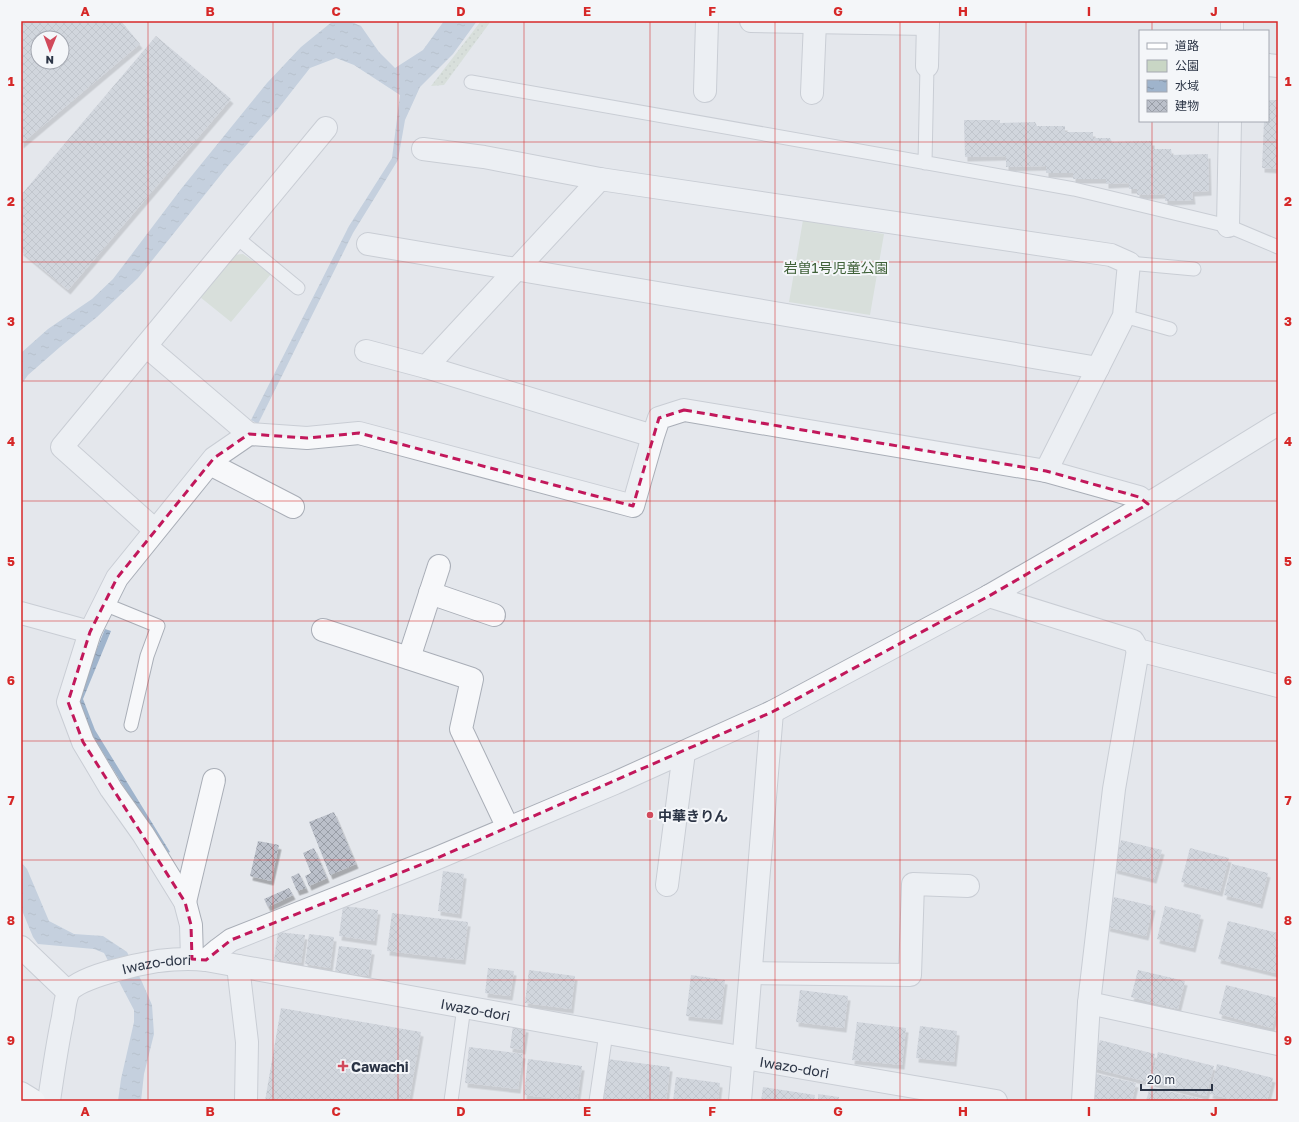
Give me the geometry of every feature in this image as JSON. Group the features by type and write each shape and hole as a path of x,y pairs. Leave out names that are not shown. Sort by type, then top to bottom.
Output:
{"street":[{"path":"705,91 707,21"},
{"path":"751,21 928,23 927,66"},
{"path":"812,93 815,22"},
{"path":"1228,226 1230,122"},
{"path":"155,530 62,447 326,128"},
{"path":"422,149 484,157 600,179 1111,255 1129,263 1124,316 1046,471"},
{"path":"426,367 600,179"},
{"path":"368,244 1098,368"},
{"path":"146,346 249,434 307,438 359,433 633,506 659,418 684,410 1046,471 1139,498 1148,504"},
{"path":"366,351 426,367 653,436"},
{"path":"249,434 214,458 117,578 90,632 68,702 83,742 111,789 144,834 185,902 199,959 219,949 232,940 435,859 615,783 772,712 989,596 1148,504 1278,424"},
{"path":"210,464 294,508"},
{"path":"409,658 439,566"},
{"path":"430,593 494,615"},
{"path":"989,596 1133,641 1138,650 1114,789 1089,1003 1083,1101"},
{"path":"21,613 90,632"},
{"path":"323,630 472,679 461,729 508,828"},
{"path":"1138,650 1278,686"},
{"path":"740,1101 745,1058 772,712"},
{"path":"667,885 684,752"},
{"path":"185,902 214,780"},
{"path":"751,973 910,975 913,884 968,886"},
{"path":"21,947 68,992 59,1034 49,1101"},
{"name":"Iwazo-dori","path":"68,992 80,983 125,968 158,961 199,959 745,1058 996,1101"},
{"path":"238,966 247,1042 246,1101"},
{"path":"1089,1003 1278,1044"},
{"path":"21,1093 34,1101"}],"lane":[{"path":"925,163 927,66"},
{"path":"471,82 1074,189 1228,226 1278,247"},
{"path":"236,237 298,288"},
{"path":"1129,263 1194,268"},
{"path":"1124,316 1170,328"},
{"path":"104,604 158,626 147,656 131,725"},
{"path":"451,1101 464,1007"},
{"path":"596,1101 606,1033"}],"highlighted area":[{"path":"684,410 1046,471 1139,497 1148,504 989,596 772,712 435,859 231,940 206,960 192,959 191,925 185,902 83,742 68,702 90,632 117,578 214,458 249,434 307,438 359,433 633,506 659,418"}],"green space":[{"path":"481,21 491,21 444,85 431,86"},
{"name":"岩曽1号児童公園","path":"803,220 884,234 870,315 789,302"},
{"path":"243,254 271,274 231,322 200,297 232,255"}],"water":[{"path":"333,21 349,21 361,26 379,52 395,68 423,50 444,21 477,21 453,54 420,87 405,120 398,160 353,233 258,424 251,420 349,226 392,158 400,95 354,65 336,58 310,68 277,110 227,167 138,278 97,317 28,375 21,385 21,353 48,329 92,299 113,279 181,189 267,83 301,47"},
{"path":"105,629 111,631 83,699 95,730 170,852 165,854 91,733 77,697"},
{"path":"21,862 27,869 49,921 74,934 103,936 127,952 152,1005 154,1034 144,1074 141,1101 118,1101 121,1079 134,1022 134,1010 104,953 94,949 38,944 33,937 21,908"}],"building":[{"path":"21,21 121,21 140,44 21,144"},
{"path":"156,36 231,99 68,290 21,251 21,195"},
{"path":"1269,100 1278,100 1278,169 1262,168 1264,122 1269,122"},
{"path":"964,120 1000,120 1000,123 1035,122 1037,126 1065,126 1065,132 1093,132 1093,138 1110,138 1112,142 1152,141 1152,149 1171,149 1172,155 1208,154 1209,191 1192,192 1193,200 1165,201 1165,194 1137,195 1137,189 1129,189 1129,183 1106,184 1106,179 1073,179 1073,173 1046,173 1046,166 1006,167 1006,156 965,157"},
{"path":"334,812 356,864 330,875 309,822"},
{"path":"1121,840 1162,850 1154,879 1114,869"},
{"path":"258,841 279,845 271,881 250,876"},
{"path":"314,848 327,878 309,886 305,876 311,873 303,853"},
{"path":"1190,848 1229,858 1220,892 1181,882"},
{"path":"1232,864 1268,873 1260,904 1224,895"},
{"path":"443,871 464,874 459,914 438,911"},
{"path":"299,873 306,888 297,891 291,877"},
{"path":"289,888 293,895 268,907 264,899"},
{"path":"1114,897 1153,906 1146,936 1107,927"},
{"path":"343,906 378,910 374,941 339,936"},
{"path":"1165,906 1201,915 1193,948 1157,939"},
{"path":"392,913 468,922 463,960 387,951"},
{"path":"1228,921 1278,933 1278,961 1275,973 1218,959"},
{"path":"278,932 305,935 301,963 274,960"},
{"path":"309,934 334,937 330,968 305,964"},
{"path":"339,946 372,950 368,976 335,972"},
{"path":"488,968 514,971 510,996 485,993"},
{"path":"529,970 575,976 571,1009 525,1003"},
{"path":"1138,970 1185,981 1178,1009 1131,997"},
{"path":"691,975 725,980 720,1020 686,1016"},
{"path":"1226,985 1278,998 1278,1005 1272,1028 1219,1014"},
{"path":"800,990 848,996 844,1028 796,1022"},
{"name":"Cawachi","path":"281,1008 421,1032 409,1101 265,1101"},
{"path":"857,1022 906,1028 902,1065 852,1060"},
{"path":"513,1026 526,1028 523,1050 510,1048"},
{"path":"920,1026 957,1031 954,1062 916,1058"},
{"path":"1100,1040 1155,1054 1148,1082 1093,1068"},
{"path":"469,1047 523,1054 518,1089 465,1083"},
{"path":"1158,1052 1214,1066 1206,1096 1151,1082"},
{"path":"528,1059 582,1066 577,1101 524,1095"},
{"path":"607,1059 670,1067 666,1101 602,1100"},
{"path":"1217,1064 1273,1078 1267,1101 1239,1101 1210,1094"},
{"path":"1092,1073 1136,1083 1132,1101 1104,1101 1086,1097"},
{"path":"676,1077 720,1083 718,1101 673,1101"},
{"path":"763,1087 815,1095 814,1101 761,1101"},
{"path":"1150,1087 1206,1100 1206,1101 1146,1101"},
{"path":"818,1094 839,1097 839,1101 818,1101"}],"place":[{"name":"中華きりん","path":"650,815"},
{"name":"Cawachi","path":"343,1066"}]}
